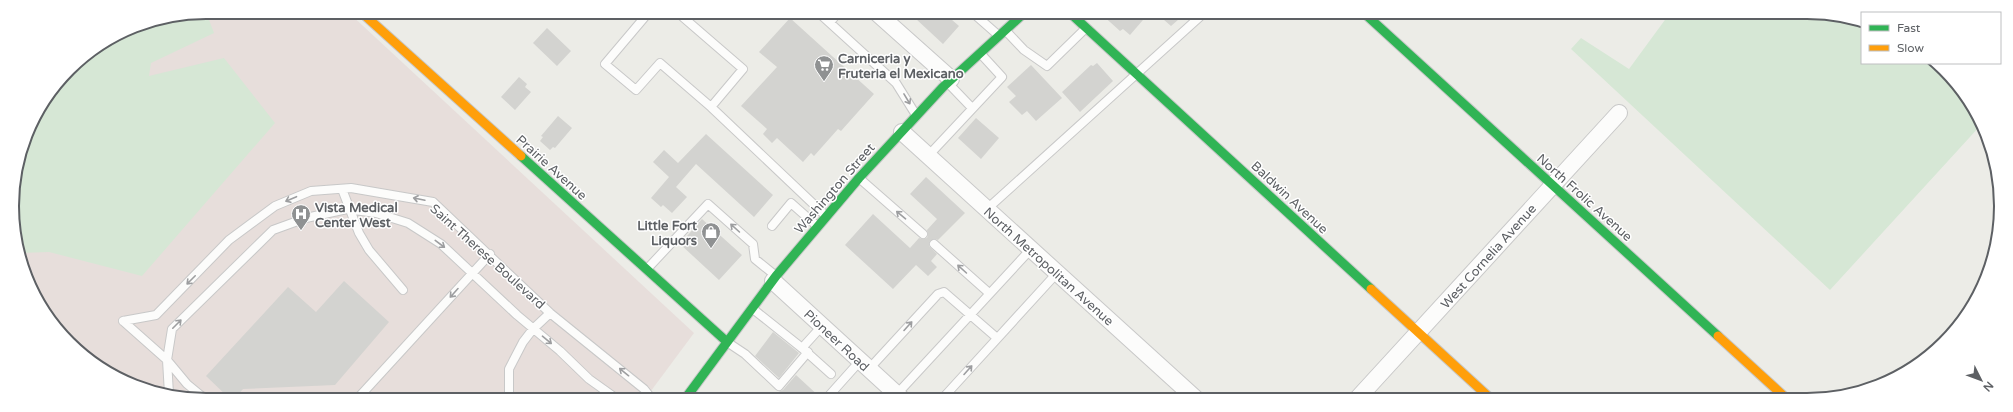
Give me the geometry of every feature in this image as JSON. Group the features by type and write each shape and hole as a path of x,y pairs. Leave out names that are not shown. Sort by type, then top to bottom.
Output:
{"street":[{"name":"Prairie Avenue","path":"370,19 726,341"},
{"path":"887,19 949,81"},
{"name":"Washington Street","path":"688,393 774,279 859,178 949,81 1016,19"},
{"name":"Baldwin Avenue","path":"1077,19 1484,393"},
{"name":"North Frolic Avenue","path":"1371,19 1780,393"},
{"name":"West Cornelia Avenue","path":"1362,393 1619,113"},
{"name":"North Metropolitan Avenue","path":"902,132 1189,393"},
{"name":"Pioneer Road","path":"774,279 822,326 896,393"}],"lane":[{"path":"643,19 606,64 636,90 660,63 711,107 827,217"},
{"path":"685,19 743,69 711,107"},
{"path":"826,19 896,84 917,116"},
{"path":"830,22 833,19"},
{"path":"982,19 1048,66 1086,27"},
{"path":"986,209 1197,19"},
{"path":"928,156 1002,77 980,53"},
{"path":"949,81 972,108"},
{"path":"859,178 923,234"},
{"name":"Saint Therese Boulevard","path":"167,360 123,321 156,315 229,240 275,206 311,191 351,188 433,202 490,254 550,313 647,393"},
{"path":"342,189 359,233 369,250 403,290"},
{"path":"772,226 791,203 818,227"},
{"path":"647,269 708,204 753,244 755,259 774,279"},
{"name":"Saint Therese Boulevard","path":"168,389 167,360 172,330 274,230 306,218 349,209 376,213 408,223 441,244 589,379 609,393"},
{"path":"934,244 989,293"},
{"path":"902,393 970,314 1030,249"},
{"path":"363,393 490,254"},
{"path":"947,393 1057,273"},
{"path":"833,393 865,365 938,294 944,292 997,338"},
{"path":"752,308 805,350 831,374"},
{"path":"509,393 509,369 523,342 533,328 550,313"},
{"path":"726,341 745,354 779,386 822,326"},
{"path":"167,360 187,384 198,393"}],"shaded area":[{"name":"Vista Medical Center West","path":"194,19 356,19 694,333 649,393 194,393 158,387 123,374 83,347 58,320 44,300 33,278 25,254 19,218 19,194 25,158 33,134 40,119 119,40 134,33 158,25"}],"green space":[{"path":"194,19 209,19 214,33 151,63 149,76 224,58 275,123 142,276 49,252 25,253 19,218 19,194 25,158 33,134 44,112 65,83 83,65 112,44 134,33 158,25"},
{"path":"1666,19 1819,19 1855,25 1861,27 1861,64 1929,64 1955,92 1978,129 1830,290 1571,49 1581,38 1629,69"}],"building":[{"path":"789,19 791,19 874,94 841,131 838,129 814,156 811,153 803,162 777,138 772,143 763,134 767,129 741,106 777,67 759,52"},
{"path":"916,19 951,19 959,26 943,44"},
{"path":"1107,19 1144,19 1130,35 1123,29 1120,31"},
{"path":"1163,19 1179,19 1171,26"},
{"path":"547,28 571,51 557,66 533,43"},
{"path":"1097,63 1113,81 1080,112 1062,92 1091,65 1093,66"},
{"path":"1031,65 1062,98 1036,121 1027,111 1022,115 1009,102 1016,96 1007,87"},
{"path":"519,77 527,84 525,87 531,92 515,110 501,97"},
{"path":"558,116 572,128 555,148 553,147 550,150 540,141 543,137 541,136"},
{"path":"976,118 999,138 981,159 958,138"},
{"path":"706,134 773,195 754,217 696,164 676,187 687,197 672,213 663,205 661,207 651,198 669,177 653,162 664,150 678,163"},
{"path":"926,177 965,213 938,240 935,239 930,241 929,246 937,254 931,261 937,267 928,276 916,265 893,289 845,245 873,214 910,248 919,238 927,238 927,230 937,219 910,194"},
{"name":"Little Fort Liquors","path":"702,219 742,255 719,280 680,244"},
{"path":"344,281 389,322 335,385 243,389 239,393 224,393 206,376 288,287 316,312"},
{"path":"773,332 799,353 779,378 755,356"},
{"path":"796,375 816,393 778,392 783,390"}],"traffic: fast":[{"path":"689,393 776,276 859,178 943,87 1017,19"},
{"path":"1077,19 1371,289"},
{"path":"1371,19 1718,336"},
{"path":"521,156 726,341"}],"traffic: slow":[{"path":"369,19 521,156"},
{"path":"1371,289 1484,393"},
{"path":"1718,336 1780,393"}],"place":[{"name":"Carniceria y Fruteria el Mexicano","path":"824,82"},
{"name":"Vista Medical Center West","path":"301,231"},
{"name":"Little Fort Liquors","path":"711,249"}]}
